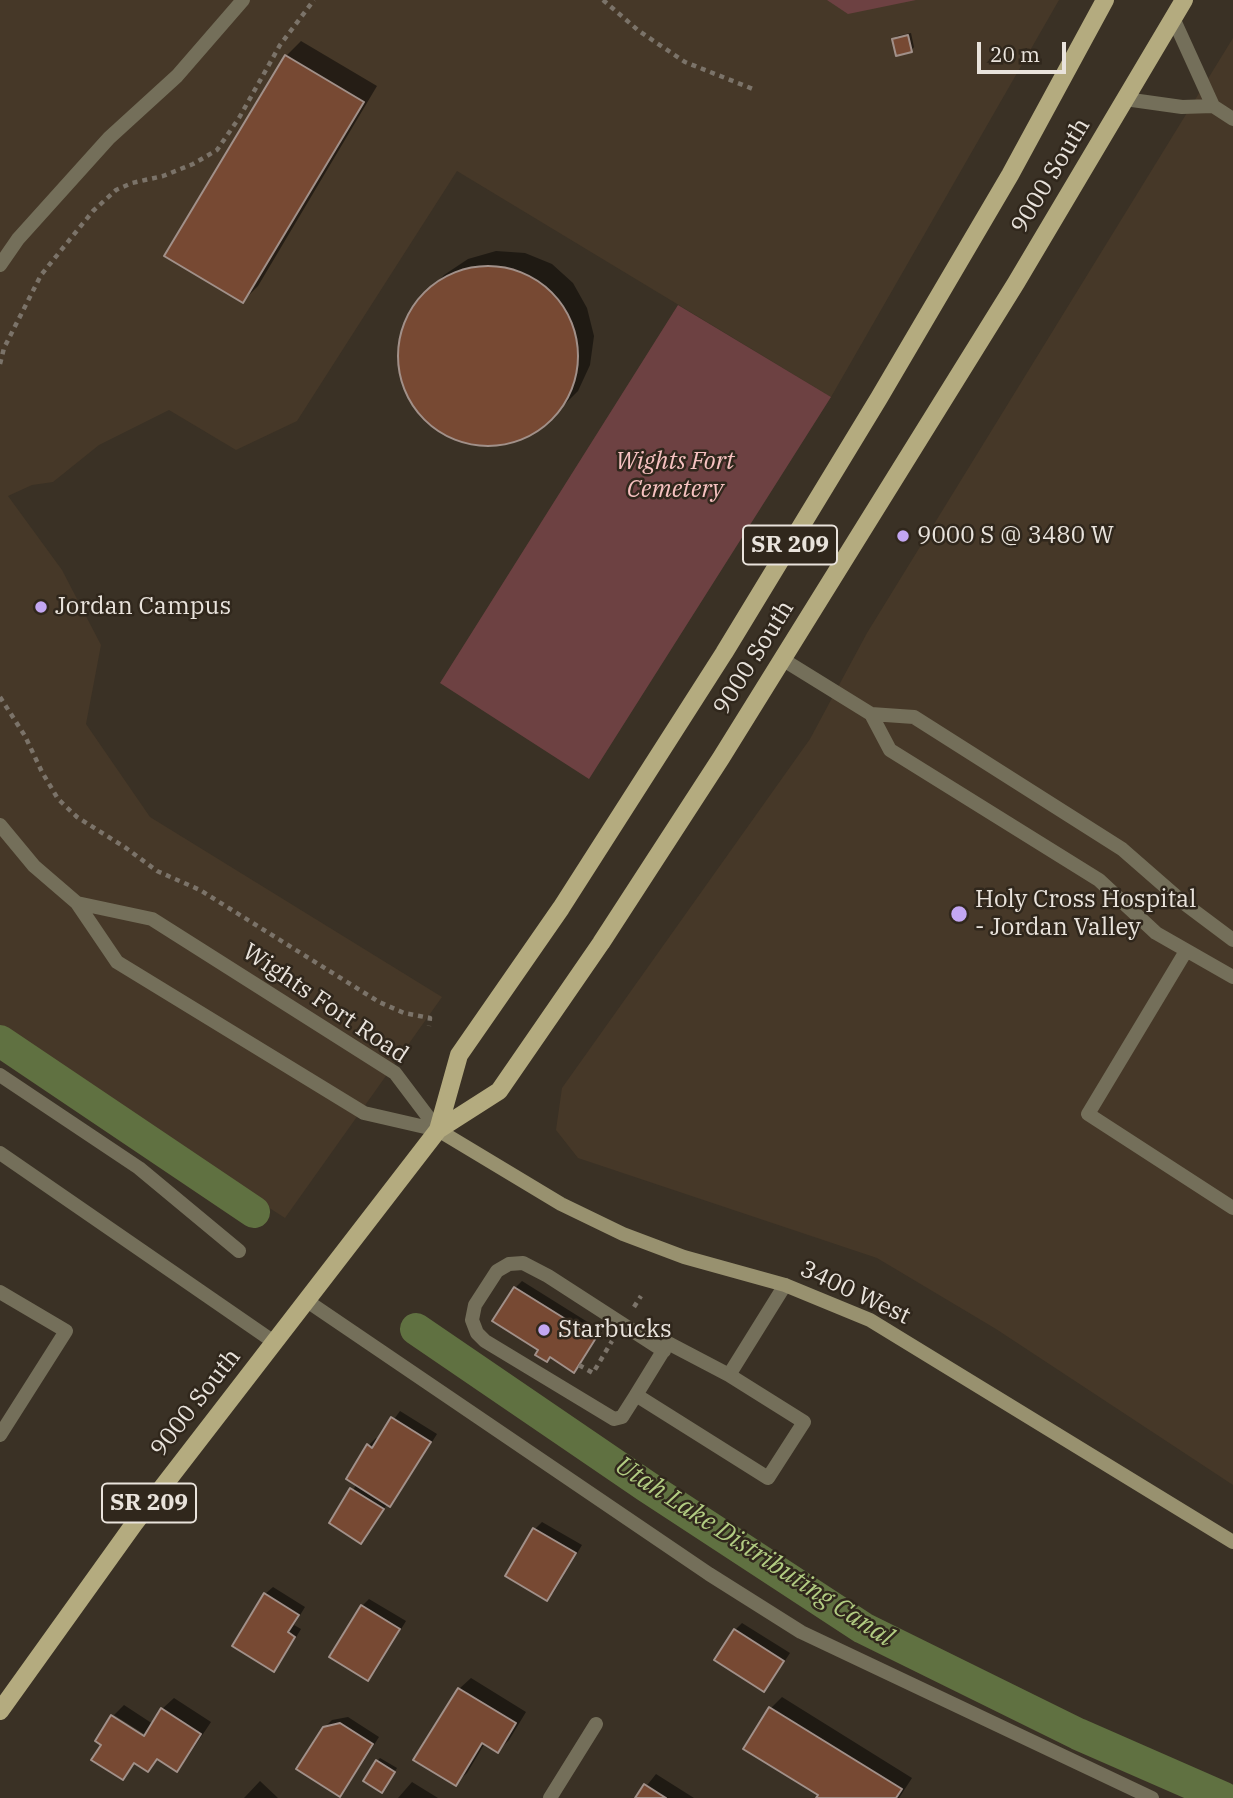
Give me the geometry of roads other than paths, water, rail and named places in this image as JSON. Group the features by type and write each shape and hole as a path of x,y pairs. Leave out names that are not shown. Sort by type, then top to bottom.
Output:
{"main road":[{"name":"9000 South","path":"438,1130 459,1055 561,908 724,653 1010,176 1105,0"},
{"name":"9000 South","path":"0,1711 89,1584 438,1130 499,1091 601,943 782,659 1016,283 1184,0"}],"street":[{"path":"0,265 18,239 109,138 177,76 243,0"},
{"path":"1173,18 1213,106"},
{"path":"1125,99 1182,107 1213,106 1233,118"},
{"path":"782,659 871,714 914,717 1122,849 1185,904 1233,940"},
{"path":"871,714 890,750 1099,880 1156,933 1233,977"},
{"path":"0,825 34,866 77,904 117,962 364,1113 438,1130"},
{"name":"Wights Fort Road","path":"77,904 152,919 395,1073 438,1130"},
{"path":"1186,951 1088,1114 1233,1208"},
{"path":"0,1075 139,1168 239,1251"},
{"name":"3400 West","path":"438,1130 500,1169 590,1219 684,1257 785,1285 842,1307 896,1335 1233,1542"},
{"path":"0,1153 274,1342"},
{"path":"636,1395 768,1478 804,1422 729,1375 668,1343 664,1351 636,1395 622,1417 614,1419 485,1341 477,1333 472,1320 475,1305 486,1285 497,1271 509,1264 523,1263 548,1276 664,1351"},
{"path":"729,1375 785,1285"},
{"path":"0,1292 66,1331 0,1435"},
{"path":"307,1301 709,1574 802,1632 1152,1798"},
{"path":"550,1798 596,1724"}],"waterway":[{"name":"Utah Lake Distributing Canal","path":"0,1041 254,1212"},
{"name":"Utah Lake Distributing Canal","path":"416,1329 646,1486 863,1628 1078,1734 1224,1798"}],"place":[{"name":"9000 S @ 3480 W","path":"903,536"},
{"name":"Jordan Campus","path":"41,607"},
{"name":"Holy Cross Hospital - Jordan Valley","path":"959,914"},
{"name":"Starbucks","path":"544,1330"}],"park label":[{"name":"Wights Fort Cemetery","path":"675,476"}]}
